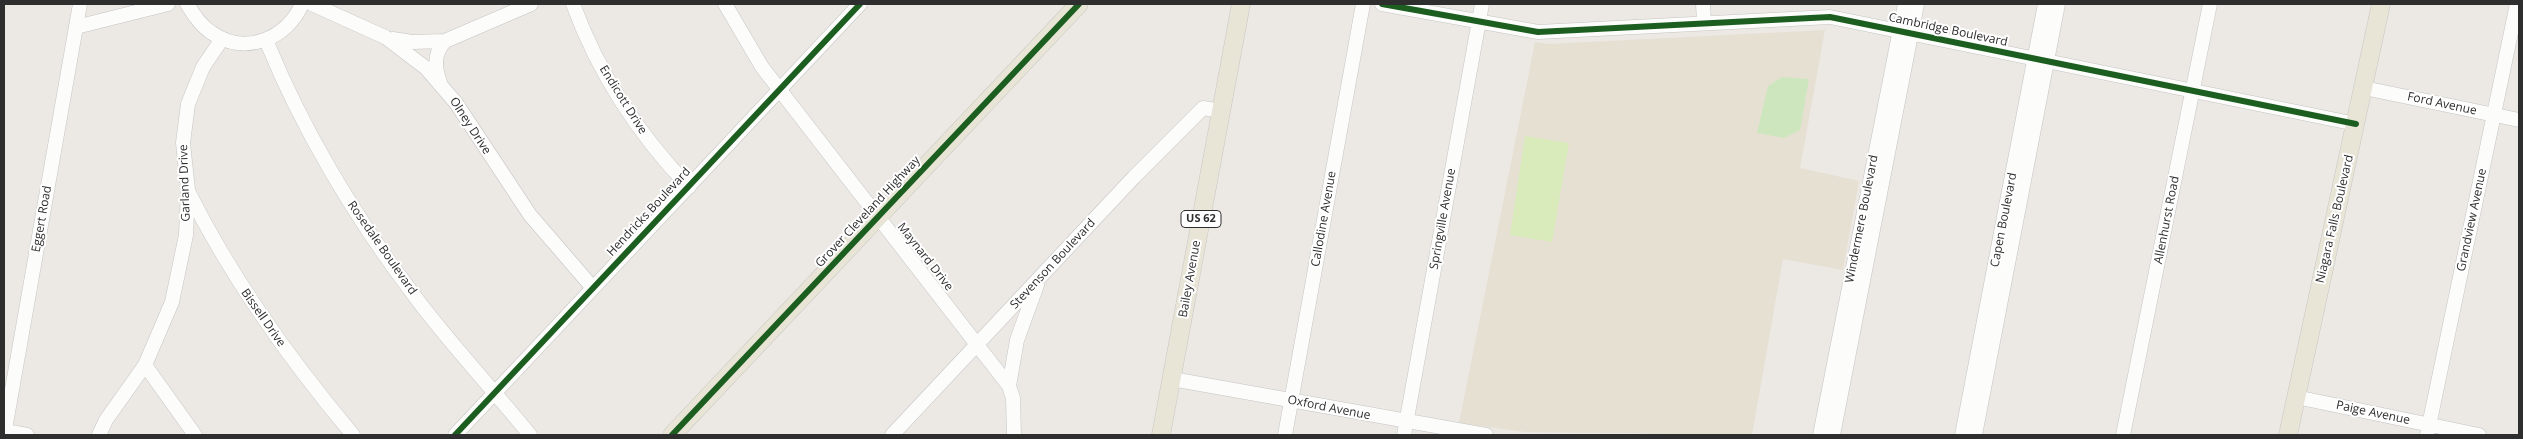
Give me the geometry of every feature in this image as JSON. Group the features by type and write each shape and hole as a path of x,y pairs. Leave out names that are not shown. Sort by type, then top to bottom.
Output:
{"main road":[{"name":"Grover Cleveland Highway","path":"672,435 1079,4"},
{"name":"Bailey Avenue","path":"1161,435 1241,4"},
{"name":"Niagara Falls Boulevard","path":"2288,435 2382,4"}],"street":[{"name":"Eggert Road","path":"5,433 80,4"},
{"path":"76,28 168,4"},
{"path":"187,4 202,26 222,39 242,44 266,40 284,30 302,4"},
{"name":"Olney Drive","path":"312,4 385,37 410,54 440,82 530,215 593,288"},
{"path":"385,37 412,42 445,41 531,4"},
{"name":"Endicott Drive","path":"573,4 592,49 624,106 664,160 688,187"},
{"name":"Maynard Drive","path":"725,4 746,43 779,89 1009,386 1013,398 1014,435"},
{"name":"Hendricks Boulevard","path":"455,435 860,4"},
{"name":"Callodine Avenue","path":"1285,435 1363,4"},
{"name":"Cambridge Boulevard","path":"1382,4 1538,32 1830,17 2356,124"},
{"name":"Springville Avenue","path":"1406,429 1482,4"},
{"path":"1703,4 1704,22"},
{"name":"Windermere Boulevard","path":"1833,435 1906,32 1905,4"},
{"name":"Windermere Boulevard","path":"1820,435 1906,32 1917,4"},
{"name":"Capen Boulevard","path":"1975,435 2041,60 2046,4"},
{"name":"Capen Boulevard","path":"1962,435 2041,60 2058,4"},
{"name":"Allenhurst Road","path":"2123,435 2210,4"},
{"name":"Grandview Avenue","path":"2428,430 2517,4"},
{"name":"Garland Drive","path":"100,435 106,420 145,364 172,302 186,236 188,190 183,143 188,104 203,67 222,39"},
{"name":"Rosedale Boulevard","path":"266,40 292,101 351,206 417,299 530,435"},
{"path":"440,82 435,66 436,56 439,48 445,41"},
{"name":"Ford Avenue","path":"2364,88 2519,120"},
{"name":"Stevenson Boulevard","path":"892,435 1134,177 1203,108 1221,111"},
{"name":"Bissell Drive","path":"188,190 210,235 274,334 354,435"},
{"path":"186,236 197,233 210,235"},
{"name":"Maynard Drive","path":"1009,386 1018,340 1039,280"},
{"path":"145,364 195,435"},
{"name":"Oxford Avenue","path":"1172,379 1291,402 1406,429 1486,435"},
{"name":"Paige Avenue","path":"2296,398 2428,430 2479,435"},
{"path":"5,433 27,435"}],"shaded area":[{"path":"1825,30 1800,168 1859,181 1843,270 1783,259 1752,435 1525,432 1459,423 1535,42 1549,44"}],"green space":[{"path":"1782,77 1809,79 1800,130 1784,138 1757,133 1768,86"},
{"path":"1525,136 1569,143 1552,242 1510,235"}],"cycle path":[{"path":"455,435 860,4"},
{"path":"672,435 1079,4"},
{"path":"1382,4 1538,32 1830,17 2356,124"}]}
